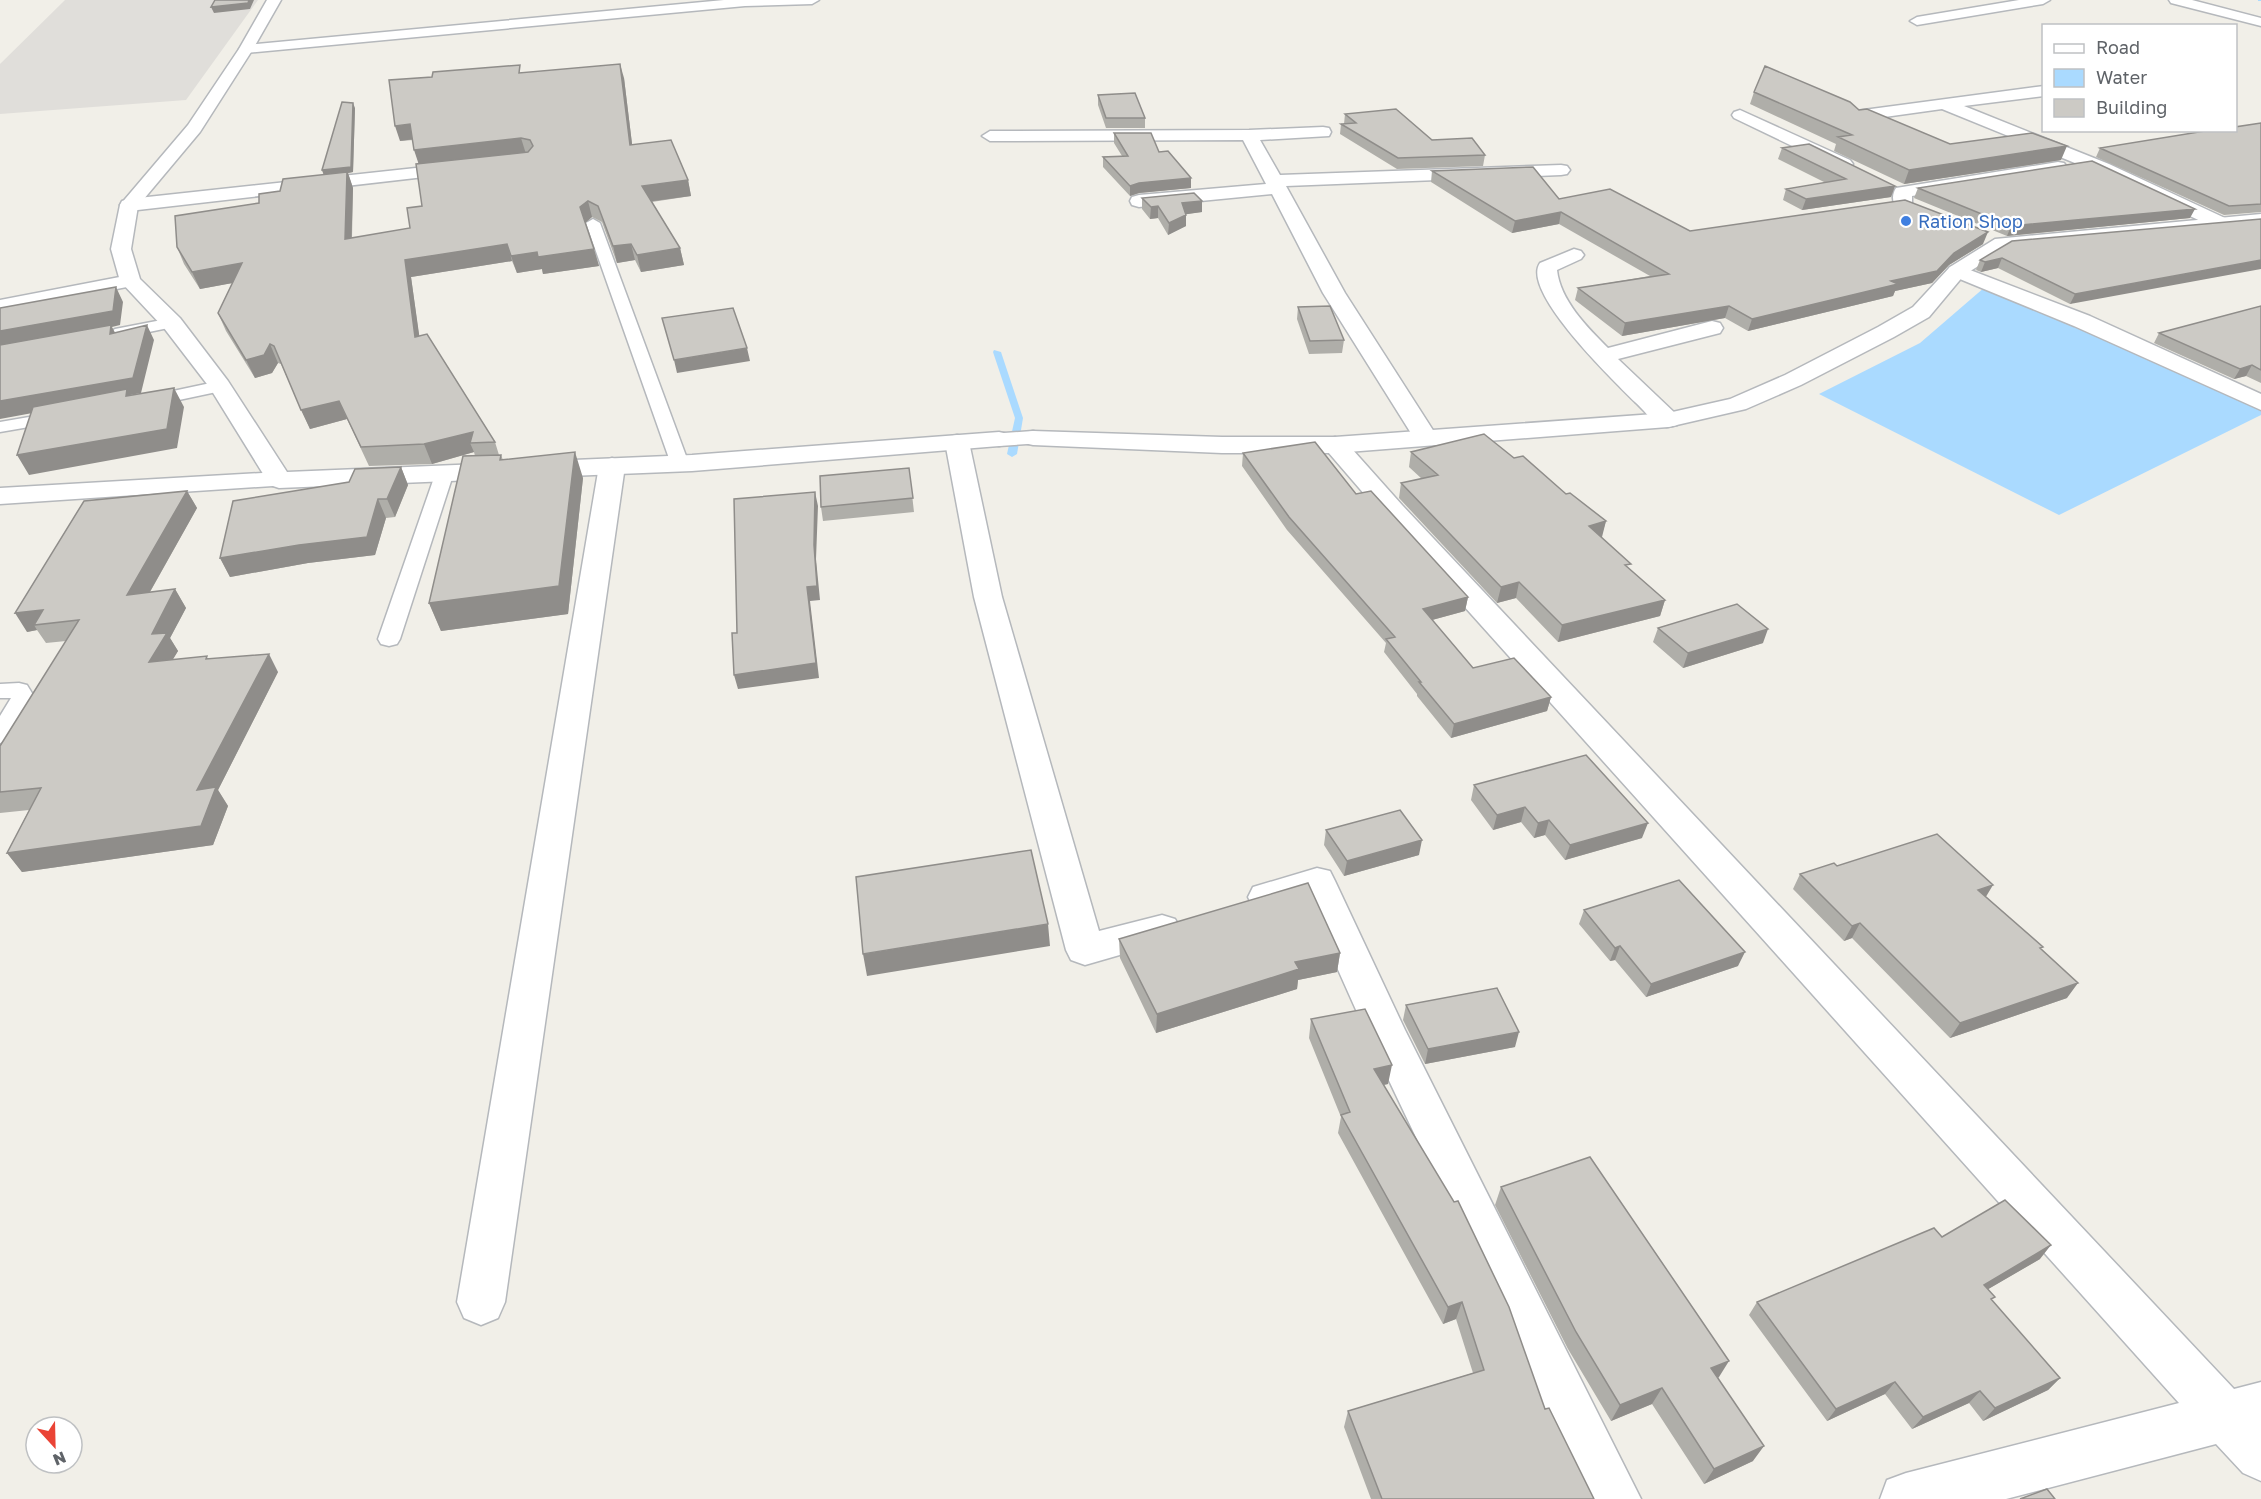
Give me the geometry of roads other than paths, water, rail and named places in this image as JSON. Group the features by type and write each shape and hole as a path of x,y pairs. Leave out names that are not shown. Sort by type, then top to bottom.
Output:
{"street":[{"path":"273,0 246,49 194,128 129,205 121,249 130,281 172,323 220,386 279,480"},
{"path":"246,49 745,2 812,0"},
{"path":"1917,21 2043,0"},
{"path":"2176,0 2261,22"},
{"path":"1856,116 2042,91"},
{"path":"1943,104 2090,163 2218,222"},
{"path":"1740,116 1859,171"},
{"path":"990,136 1249,135 1323,132"},
{"path":"1249,135 1334,293 1426,438"},
{"path":"1880,206 1899,194 2090,163"},
{"path":"129,205 480,166"},
{"path":"1138,201 1276,185 1561,170"},
{"path":"1899,194 1925,212"},
{"path":"0,496 445,472 680,464 1033,438 1222,445 1335,445 1668,420 1738,404 1793,380 1921,312 1957,271 2002,243 2218,222 2261,220"},
{"path":"1980,234 2002,243"},
{"path":"1574,255 1547,267 1545,272 1553,296 1602,356 1668,420"},
{"path":"1957,271 2082,321 2261,403"},
{"path":"0,306 130,281"},
{"path":"1602,356 1712,328"},
{"path":"957,442 988,597 1085,950 1317,881 1385,1030 1615,1499"},
{"path":"1335,445 1393,511 2243,1412 2261,1455"},
{"path":"481,1302 612,466"},
{"path":"1906,1499 2243,1412"}],"lane":[{"path":"593,223 680,464"},
{"path":"100,337 172,323"},
{"path":"134,404 220,386"},
{"path":"0,427 78,414"},
{"path":"389,639 445,472"},
{"path":"0,691 19,690 23,698 0,735"}],"water":[{"path":"1985,287 2166,364 2261,409 2261,415 2059,515 1819,394 1920,343"}],"waterway":[{"path":"997,352 1019,418 1012,454"}],"place":[{"name":"Ration Shop","path":"1906,221"}]}
